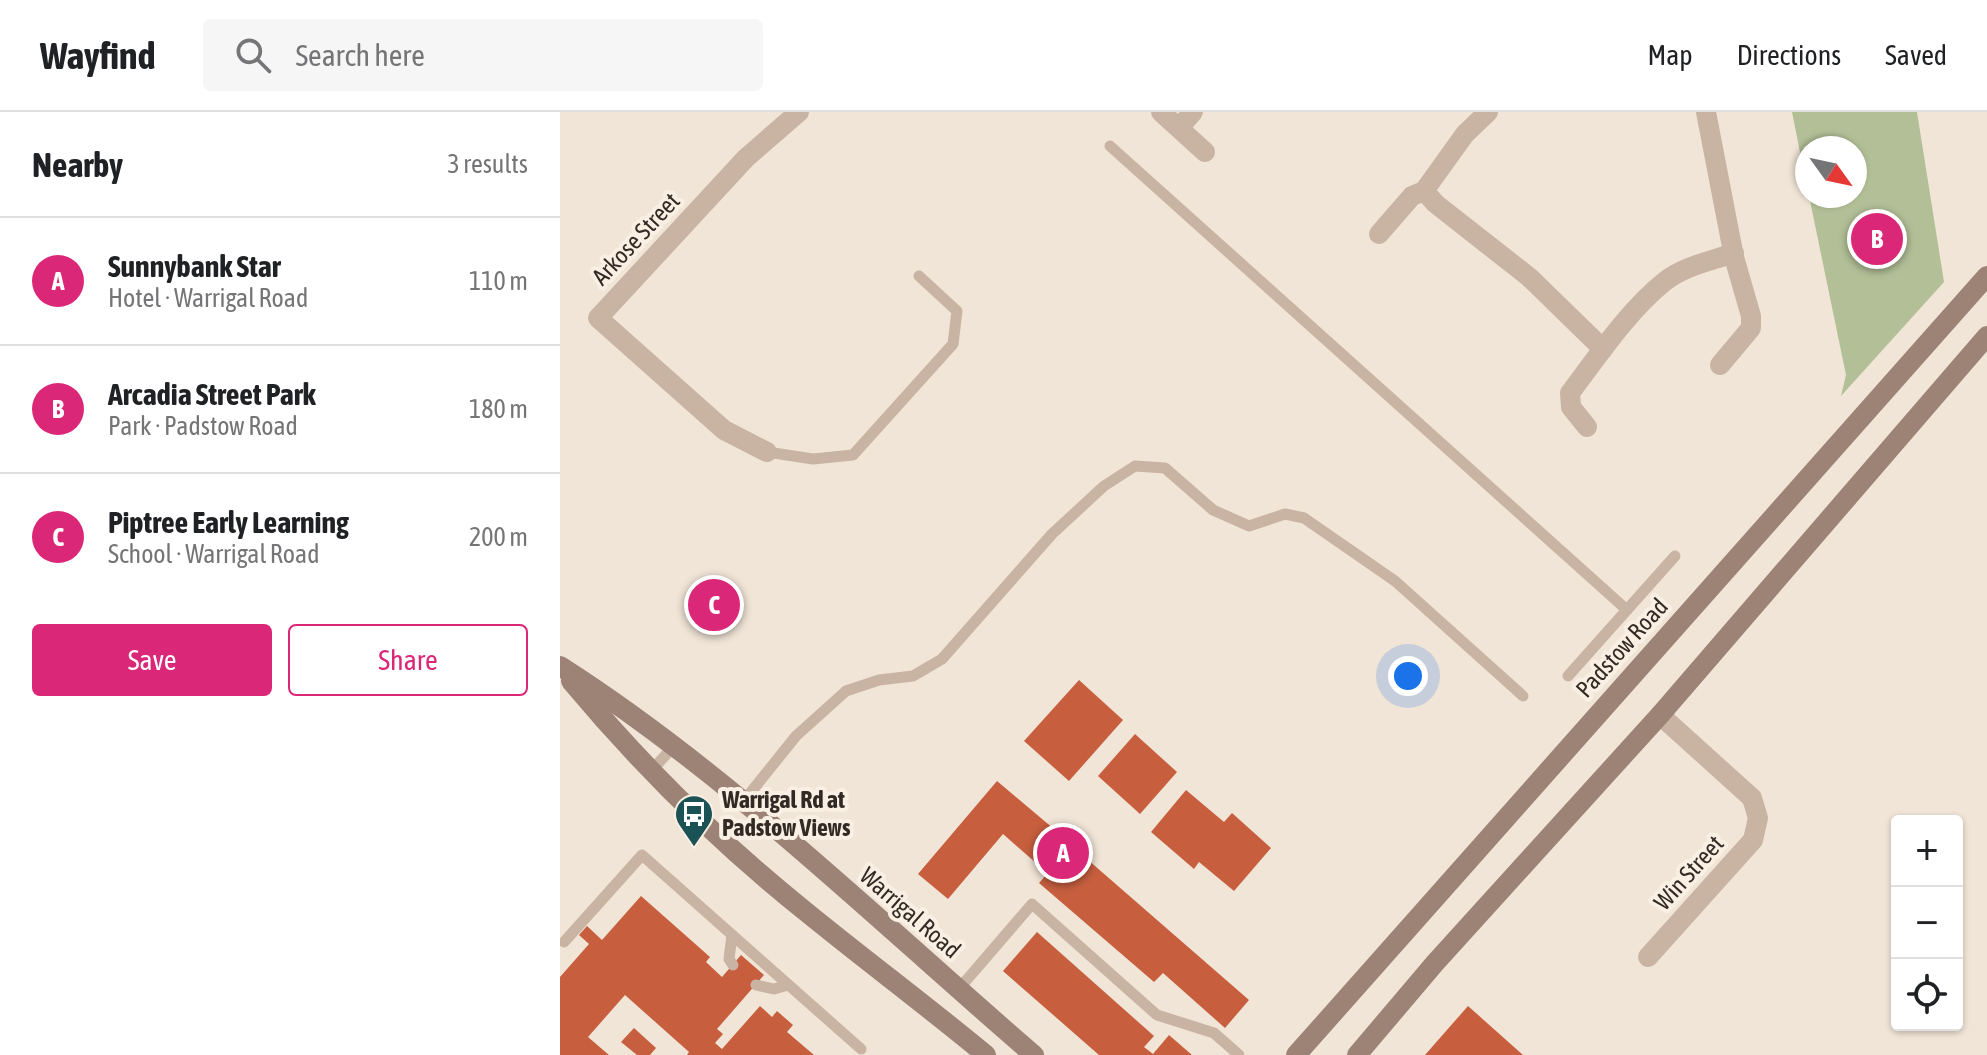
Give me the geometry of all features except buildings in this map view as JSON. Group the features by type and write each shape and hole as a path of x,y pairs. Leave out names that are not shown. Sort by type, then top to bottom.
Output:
{"main road":[{"name":"Padstow Road","path":"1296,1055 1987,276"},
{"path":"1357,1055 1435,963 1660,715 1987,336"},
{"name":"Warrigal Road","path":"560,667 610,698 743,802 1034,1055"},
{"name":"Warrigal Road","path":"560,667 622,742 697,816 803,910 986,1055"}],"street":[{"name":"Arkose Street","path":"767,452 724,430 598,318 746,158 799,112"},
{"path":"1161,112 1205,152"},
{"path":"1179,128 1193,112"},
{"path":"1379,234 1412,196 1424,191 1465,134 1488,112"},
{"path":"1706,112 1751,328 1720,365"},
{"path":"1424,191 1436,204 1529,277 1603,349"},
{"path":"1587,427 1571,407 1570,393 1603,349 1664,282 1685,269 1734,253"},
{"name":"Win Street","path":"1648,957 1753,840 1758,818 1752,798 1660,715"}],"lane":[{"path":"1110,146 1627,610"},
{"path":"767,452 813,459 853,455 953,344 957,311 919,276"},
{"path":"743,802 796,736 846,691 879,680 913,676 942,659 1052,534 1104,486 1135,466 1165,468 1213,510 1249,526 1285,514 1304,518 1395,581 1523,696"},
{"path":"1568,676 1675,556"},
{"path":"652,770 673,747"},
{"path":"564,942 642,855 861,1049"},
{"path":"958,990 1032,904 1157,1015 1214,1033 1239,1055"},
{"path":"732,935 729,959 733,965"},
{"path":"756,985 774,989 788,985"}],"green space":[{"path":"1792,112 1917,112 1944,282 1841,396 1846,375 1811,208 1867,208 1867,136 1797,136"}],"place":[{"name":"Arcadia Street Park","path":"1877,239"},
{"name":"Piptree Early Learning","path":"714,605"},
{"name":"Warrigal Rd at Padstow Views","path":"694,848"},
{"name":"Sunnybank Star","path":"1063,853"}]}
